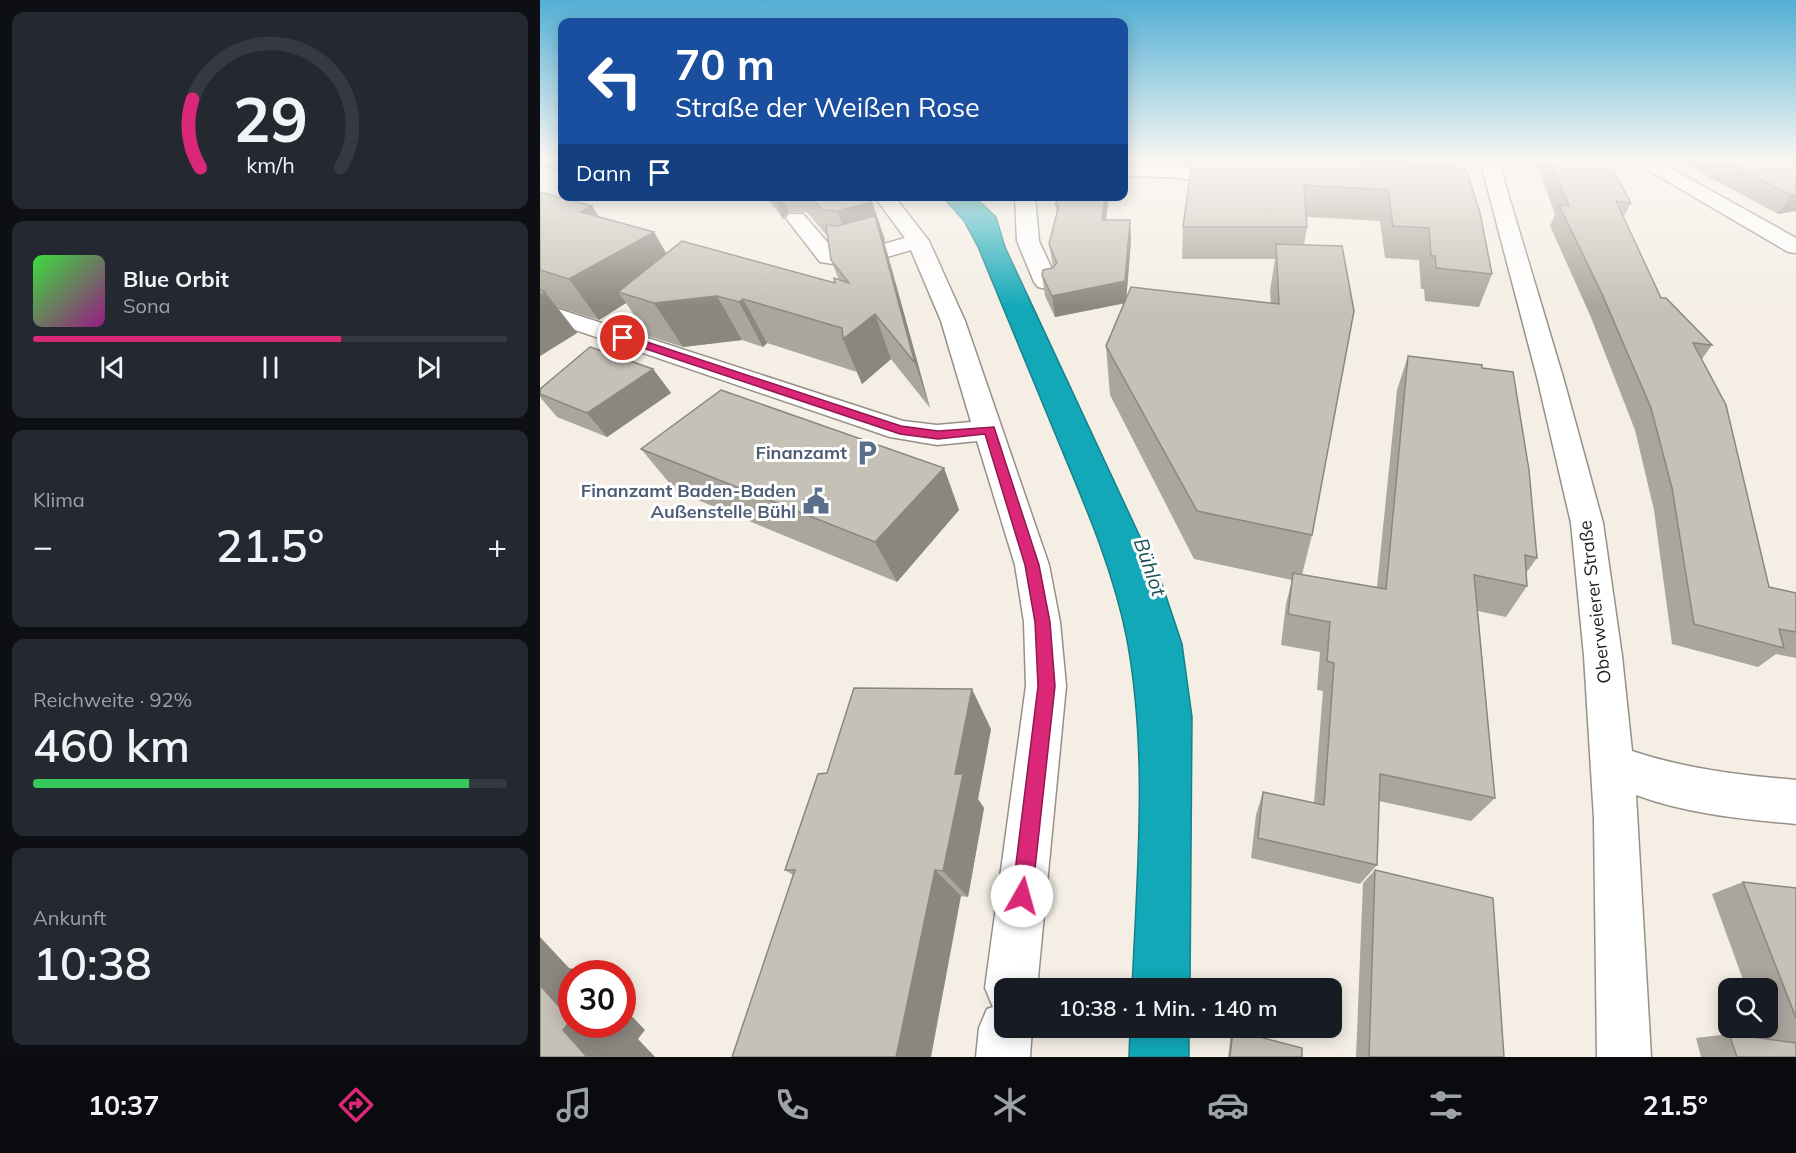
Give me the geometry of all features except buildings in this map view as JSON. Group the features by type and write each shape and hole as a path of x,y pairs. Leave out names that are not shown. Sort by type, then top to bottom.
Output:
{"street":[{"path":"893,209 918,241 953,321 1032,565 1042,622 1046,686 1012,978"},
{"path":"1026,209 1028,241 1046,282"},
{"name":"Oberweierer Straße","path":"1498,209 1550,377 1587,524 1603,656 1616,819 1624,1057"},
{"path":"1730,209 1796,247"},
{"path":"796,218 828,257 853,260 918,241"},
{"path":"540,310 900,430 938,435 990,430"},
{"path":"1610,765 1659,782 1713,794 1796,802"},
{"path":"1003,1057 1005,1038"}],"water":[{"name":"Bühlot","path":"954,209 988,209 996,217 1005,247 1162,584 1182,644 1192,717 1190,978 1132,978 1139,770 1137,726 1127,640 1115,590 1090,518 978,247 964,221"},
{"path":"1130,1038 1189,1038 1189,1057 1129,1057"}],"place":[{"name":"Finanzamt","path":"867,453"},
{"name":"Finanzamt Baden-Baden Außenstelle Bühl","path":"816,501"}],"route":[{"path":"623,338 900,430 938,435 990,430 1032,565 1042,622 1046,686 1022,896"}]}
